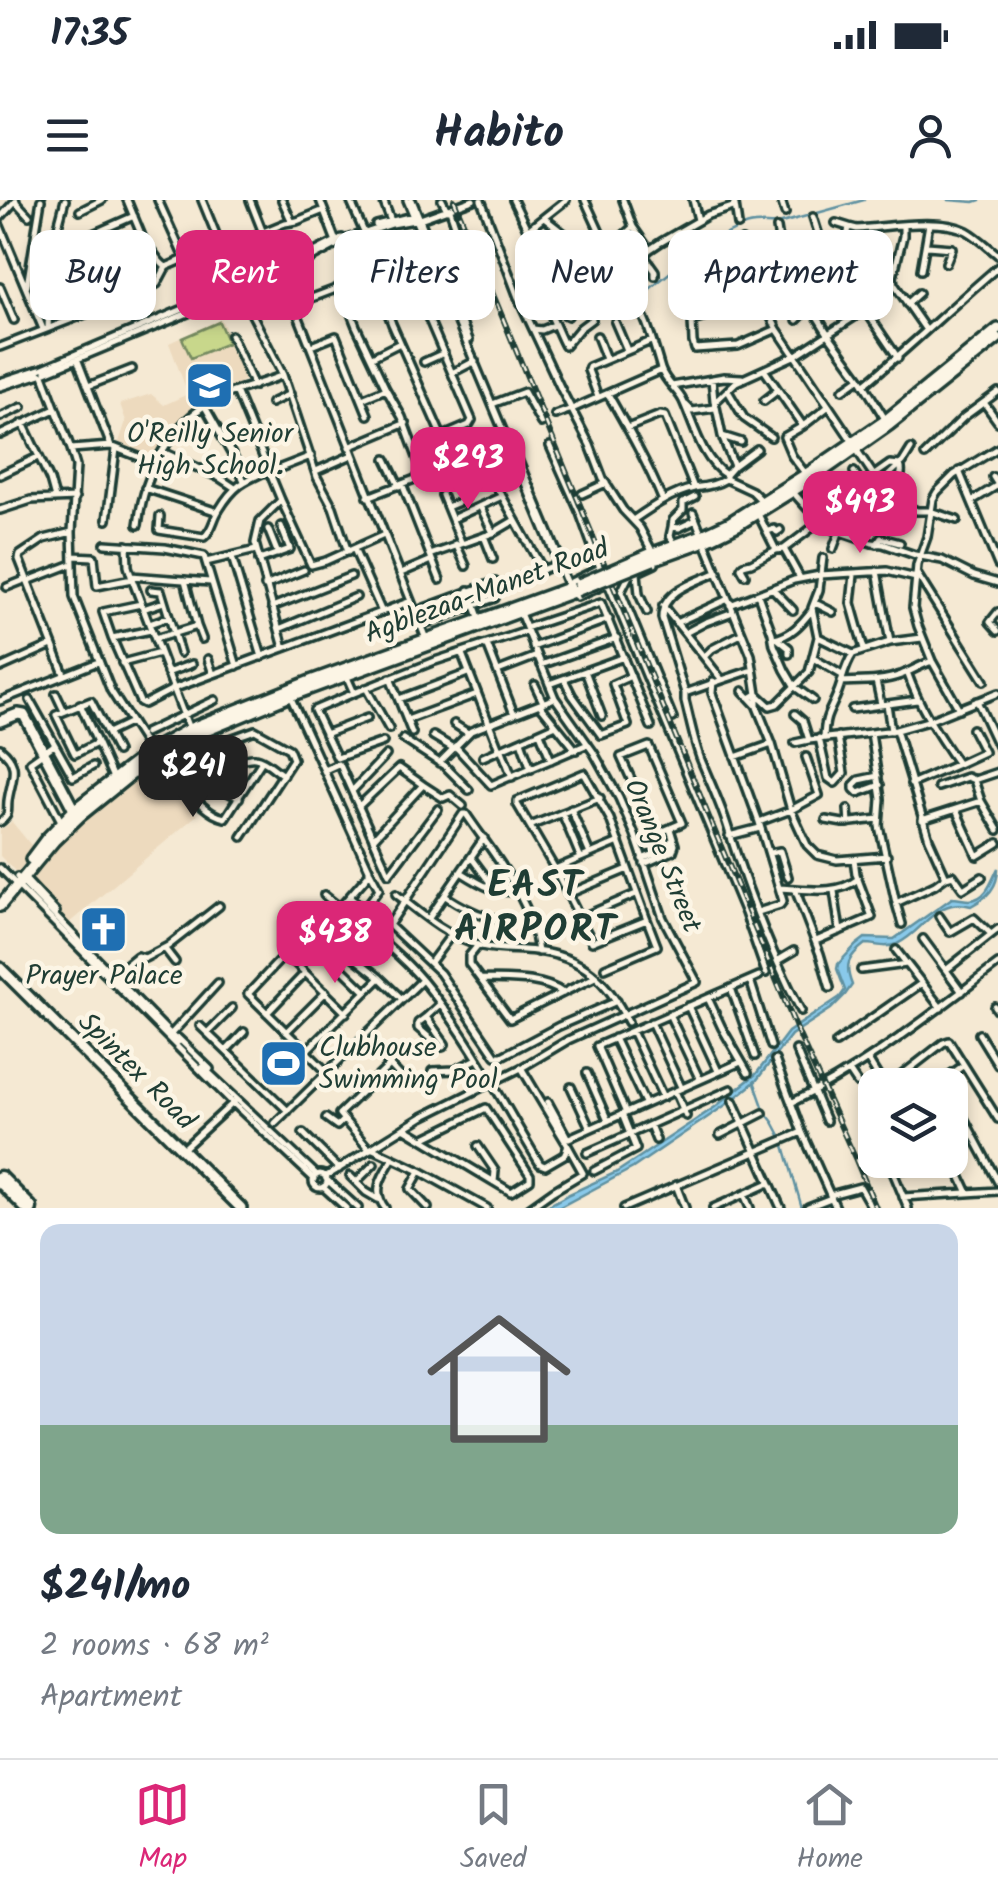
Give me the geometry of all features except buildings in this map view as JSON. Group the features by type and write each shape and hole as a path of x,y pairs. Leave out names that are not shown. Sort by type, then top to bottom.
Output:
{"highway":[{"path":"0,1178 29,1208"},
{"path":"0,1190 18,1208"}],"main road":[{"name":"Agblezaa-Manet Road","path":"888,422 998,330"},
{"name":"Agblezaa-Manet Road","path":"653,556 720,534 792,492 998,338"},
{"name":"Agblezaa-Manet Road","path":"194,731 704,538 855,446"},
{"name":"Agblezaa-Manet Road","path":"0,906 74,810 113,778 152,754 282,692 520,613 572,588"},
{"path":"0,722 22,714 74,810"},
{"name":"Agblezaa-Manet Road","path":"0,898 65,830 152,754"},
{"name":"Spintex Road","path":"0,968 241,1208"}],"street":[{"path":"27,289 42,200"},
{"path":"46,329 58,249 56,234 66,200"},
{"path":"80,210 102,200"},
{"path":"126,200 140,230"},
{"path":"159,200 176,237"},
{"path":"250,200 262,230"},
{"path":"282,200 292,222"},
{"path":"320,200 334,235"},
{"path":"350,200 362,230 448,210 472,200"},
{"path":"383,200 391,222"},
{"path":"410,200 572,588"},
{"path":"442,200 455,230"},
{"path":"481,200 515,289"},
{"path":"513,200 528,230 566,200"},
{"path":"584,200 598,230"},
{"path":"693,200 698,220"},
{"path":"781,200 785,213"},
{"path":"0,218 13,201 29,216"},
{"path":"206,201 216,230"},
{"path":"625,201 635,230"},
{"path":"648,252 735,202 738,225"},
{"path":"271,230 324,210"},
{"path":"102,230 134,216"},
{"path":"417,217 421,230"},
{"path":"812,217 816,230"},
{"path":"544,218 560,230"},
{"path":"370,230 391,222"},
{"path":"836,223 849,227 952,226 968,232 998,255"},
{"path":"922,270 929,224"},
{"path":"0,226 46,329"},
{"path":"902,226 893,279 926,330"},
{"path":"629,230 633,227"},
{"path":"927,246 952,248 946,263"},
{"path":"648,255 655,276"},
{"path":"156,260 166,267"},
{"path":"0,347 157,284 166,267 176,263"},
{"path":"844,390 898,358 998,267"},
{"path":"0,287 14,320"},
{"path":"907,304 919,293"},
{"path":"42,371 176,313"},
{"path":"0,385 78,359 176,318"},
{"path":"255,320 283,375 316,471 381,610"},
{"path":"300,320 427,643"},
{"path":"354,320 406,424 424,476"},
{"path":"391,320 454,464"},
{"path":"429,320 472,424 443,436"},
{"path":"457,320 558,564 577,596 608,586 738,896 762,975 651,1022 628,1023 614,1038 596,1048 637,1148 594,1170"},
{"path":"530,320 606,483 634,520 653,556 655,564 629,576 621,590 674,718"},
{"path":"552,320 566,346 591,320"},
{"path":"646,320 661,370 674,392 682,397 712,463 762,501"},
{"path":"696,320 692,321 693,346 697,350 738,346 777,329"},
{"path":"772,320 874,476"},
{"path":"819,320 888,422"},
{"path":"683,404 692,411 715,405 733,384 796,355 850,320"},
{"path":"872,320 898,358"},
{"path":"615,322 627,350"},
{"path":"537,332 554,324"},
{"path":"230,335 254,386"},
{"path":"310,347 336,336 368,415"},
{"path":"597,336 606,359"},
{"path":"598,397 588,368 652,341"},
{"path":"372,358 400,343"},
{"path":"424,362 444,353"},
{"path":"78,359 114,448 107,520"},
{"path":"452,372 475,362"},
{"path":"88,386 132,369"},
{"path":"555,414 661,370"},
{"path":"764,370 803,426"},
{"path":"42,371 76,466 74,597 110,690 152,754"},
{"path":"138,525 154,462 184,424 204,406 236,390 283,375"},
{"path":"672,386 712,379 745,379"},
{"path":"712,379 722,436 734,466"},
{"path":"362,400 386,389"},
{"path":"236,390 310,564 326,562 384,535"},
{"path":"764,401 778,390"},
{"path":"495,403 524,392 540,423"},
{"path":"611,392 663,501"},
{"path":"728,392 739,412 771,438"},
{"path":"925,455 964,417 998,392"},
{"path":"271,403 290,394"},
{"path":"984,404 998,422"},
{"path":"204,406 244,481"},
{"path":"806,474 784,438 829,406"},
{"path":"0,417 22,408"},
{"path":"0,435 55,409"},
{"path":"750,422 756,413"},
{"path":"628,428 665,416 694,488"},
{"path":"23,423 54,498"},
{"path":"349,447 406,424"},
{"path":"722,436 741,442"},
{"path":"368,497 507,441"},
{"path":"550,446 600,568 572,588"},
{"path":"72,448 114,448 154,462"},
{"path":"959,709 932,661 913,608 920,554 930,512 943,484 998,448"},
{"path":"634,520 663,501 694,488 712,486 757,449"},
{"path":"889,475 911,450"},
{"path":"163,452 235,488"},
{"path":"316,471 352,455"},
{"path":"0,474 39,456"},
{"path":"160,516 159,530 204,538 218,512 244,481 312,456"},
{"path":"475,456 543,570"},
{"path":"386,458 440,580"},
{"path":"846,495 890,464 900,465"},
{"path":"885,496 901,476 900,465"},
{"path":"854,472 862,484"},
{"path":"959,472 998,564"},
{"path":"452,519 500,493 510,477"},
{"path":"972,501 998,486 993,477"},
{"path":"582,494 606,483"},
{"path":"145,488 218,512"},
{"path":"792,492 820,521 840,532 942,560 998,583"},
{"path":"866,492 917,511 957,520"},
{"path":"442,495 466,566"},
{"path":"675,546 670,536 673,520 684,502 695,497"},
{"path":"0,510 31,500 74,498"},
{"path":"281,500 257,526 255,536 284,648"},
{"path":"447,507 464,500"},
{"path":"480,506 493,533"},
{"path":"758,512 776,550"},
{"path":"672,527 679,528 695,517 751,655 756,704"},
{"path":"401,573 516,520"},
{"path":"745,575 743,565 784,549 820,521"},
{"path":"259,560 290,549 281,526"},
{"path":"268,528 278,554"},
{"path":"768,531 780,530"},
{"path":"64,674 18,559 44,539 72,532"},
{"path":"833,549 840,532"},
{"path":"484,536 493,559"},
{"path":"877,544 882,538 900,542"},
{"path":"106,544 202,555 237,666"},
{"path":"127,545 131,578 182,715 206,748 215,771"},
{"path":"784,549 800,578"},
{"path":"206,562 256,550"},
{"path":"73,556 94,558 97,586 131,578 210,582"},
{"path":"232,556 262,657"},
{"path":"813,700 794,687 774,645 776,639 797,627 813,606 820,590 823,558"},
{"path":"7,587 72,564"},
{"path":"509,582 558,564"},
{"path":"266,586 304,570"},
{"path":"877,571 890,642"},
{"path":"676,623 800,578 877,571 902,573 917,576 984,681"},
{"path":"637,572 639,594 647,612"},
{"path":"718,572 675,592 662,606 662,618 700,757 749,895 801,1011"},
{"path":"854,575 852,602 864,649"},
{"path":"272,607 351,576"},
{"path":"184,580 202,640"},
{"path":"422,609 494,582"},
{"path":"773,589 793,610"},
{"path":"151,590 160,590 180,653"},
{"path":"469,590 480,620"},
{"path":"758,595 776,639 789,648 789,654"},
{"path":"279,629 356,597"},
{"path":"426,623 495,598"},
{"path":"164,602 103,612 142,704 411,600"},
{"path":"383,742 338,759 314,709 600,602 651,726"},
{"path":"684,634 730,605"},
{"path":"662,606 722,680"},
{"path":"813,606 833,612"},
{"path":"757,694 770,706 777,704 809,672 818,637 813,606"},
{"path":"998,612 990,622 998,631"},
{"name":"Orange Street","path":"320,1180 422,1116 491,1084 568,1040 628,1023 697,982 663,918 626,812 608,776 555,698 520,613"},
{"path":"112,638 169,618"},
{"path":"534,647 609,619"},
{"path":"154,639 197,626"},
{"path":"704,658 742,631"},
{"path":"818,637 852,654"},
{"path":"541,666 617,638"},
{"path":"838,736 844,772 834,784 828,778 822,738 824,718 852,654 890,642 922,638"},
{"path":"0,668 52,645"},
{"path":"487,646 514,714"},
{"path":"122,663 160,653"},
{"path":"462,654 512,776"},
{"path":"498,671 538,656"},
{"path":"549,684 624,657"},
{"path":"812,658 841,679 876,681 932,661"},
{"path":"208,659 213,674"},
{"path":"0,701 98,662"},
{"path":"167,674 192,664"},
{"path":"685,692 753,670"},
{"path":"585,671 602,716"},
{"path":"907,672 928,721 958,764"},
{"path":"399,699 468,673"},
{"path":"346,675 354,693"},
{"path":"564,679 600,734 628,724 613,684 631,676"},
{"path":"390,678 412,732"},
{"path":"876,681 922,820 946,876"},
{"path":"713,682 712,693 760,825 782,903 758,912"},
{"path":"536,686 541,703 576,750"},
{"path":"366,688 388,729"},
{"path":"744,691 756,704 791,810 807,845 817,855 838,860 887,856"},
{"path":"795,743 893,730 928,721 998,693"},
{"path":"56,694 64,711"},
{"path":"408,720 477,694"},
{"path":"750,698 757,694"},
{"path":"290,696 380,889 362,912 349,897"},
{"path":"440,763 468,733 555,698"},
{"path":"30,700 73,777 93,766"},
{"path":"97,744 75,754 56,715 89,700 93,702 117,752"},
{"path":"145,734 215,700"},
{"path":"852,708 917,700"},
{"path":"977,702 998,746"},
{"path":"80,704 113,778"},
{"path":"796,714 803,720 808,740"},
{"path":"325,734 367,718"},
{"path":"108,733 131,722"},
{"path":"454,724 468,733"},
{"path":"483,758 556,724"},
{"path":"910,784 984,752 972,729"},
{"path":"164,772 206,748 260,730 293,754 242,837"},
{"path":"540,733 551,760"},
{"path":"871,733 880,785 878,819 902,924"},
{"path":"433,736 454,747 490,785 588,744"},
{"path":"402,739 440,763 470,790"},
{"path":"521,741 531,768"},
{"path":"735,757 772,744"},
{"path":"54,745 30,762 62,822"},
{"path":"650,746 682,822 668,830 655,833 622,756 650,746"},
{"path":"0,748 6,751 14,773 9,812 0,822"},
{"path":"352,791 386,755"},
{"path":"262,761 228,816 217,816 186,786 247,758 262,761 283,775"},
{"path":"730,836 819,796 806,758"},
{"path":"325,770 339,764 390,875 438,809"},
{"path":"359,806 398,768 443,798 450,795 463,806"},
{"path":"938,786 998,772"},
{"path":"605,968 658,946 600,798 583,773 518,800 592,943 647,920"},
{"path":"205,776 239,798"},
{"path":"878,776 857,782 854,789 858,792 880,785"},
{"path":"974,780 979,800 998,830"},
{"path":"373,839 424,785"},
{"path":"530,826 600,798"},
{"path":"922,820 979,800"},
{"path":"570,809 590,854"},
{"path":"848,809 849,822"},
{"path":"956,810 976,856 997,846"},
{"path":"610,819 626,812"},
{"path":"562,813 581,858"},
{"path":"538,952 536,935 518,891 484,838 463,814 389,925 431,962 496,1056 617,1000"},
{"path":"826,820 878,819"},
{"path":"643,862 674,851 668,830"},
{"path":"429,918 484,838"},
{"path":"555,868 619,842"},
{"path":"769,854 780,851 788,877"},
{"path":"471,857 496,890"},
{"path":"816,942 872,917 854,859"},
{"path":"0,868 273,1125 349,1208"},
{"path":"568,894 628,868"},
{"path":"342,904 370,872"},
{"path":"461,872 483,886 518,891"},
{"path":"896,903 946,876 954,876 963,889 982,878"},
{"path":"779,888 844,889 858,880"},
{"path":"19,882 20,891 233,1102 349,1208"},
{"path":"19,882 233,1102"},
{"path":"795,889 830,988"},
{"path":"834,890 840,931"},
{"path":"396,894 451,935 478,945 564,958 597,976 617,1000 663,1096"},
{"path":"580,918 636,894"},
{"path":"324,895 391,949 422,980 477,1058 543,1167 564,1155 568,1146"},
{"path":"444,896 481,917 531,920"},
{"path":"116,974 137,956 146,958 164,948 220,906"},
{"path":"321,916 248,994 327,1072"},
{"path":"939,916 950,932 974,918 991,934"},
{"path":"197,923 205,933"},
{"path":"313,925 402,999"},
{"path":"946,970 998,929"},
{"path":"431,962 451,935"},
{"path":"924,939 962,992"},
{"path":"478,945 468,959 510,1020 597,976"},
{"path":"164,948 175,962"},
{"path":"777,961 794,950"},
{"path":"896,950 941,1008"},
{"path":"286,954 346,1013"},
{"path":"327,954 366,992"},
{"path":"861,970 907,964"},
{"path":"791,1103 868,1060 998,964"},
{"path":"267,1013 306,973"},
{"path":"306,1052 380,978"},
{"path":"480,979 531,982 562,993"},
{"path":"273,1125 422,980"},
{"path":"750,980 771,1046"},
{"path":"172,1033 218,983"},
{"path":"836,1043 922,983"},
{"path":"731,988 755,1056"},
{"path":"286,1032 326,992"},
{"path":"708,998 748,1074"},
{"path":"426,1017 445,1044 443,1047 418,1028 418,1023 440,1004"},
{"path":"688,1006 719,1072"},
{"path":"208,1033 232,1008"},
{"path":"670,1014 700,1080"},
{"path":"458,1029 472,1018"},
{"path":"651,1022 685,1113"},
{"path":"200,1026 288,1111"},
{"path":"226,1050 244,1032"},
{"path":"979,1034 998,1065"},
{"path":"614,1038 645,1104"},
{"path":"911,1068 951,1042 998,1118"},
{"path":"376,1050 403,1079"},
{"path":"796,1050 826,1121"},
{"path":"432,1071 451,1072 477,1058"},
{"path":"775,1060 836,1208"},
{"path":"868,1060 872,1068"},
{"path":"548,1102 566,1137 741,1062"},
{"path":"960,1068 964,1064"},
{"path":"390,1065 340,1111 342,1120 372,1148 487,1208"},
{"path":"521,1068 583,1174 529,1208"},
{"path":"850,1071 857,1083"},
{"path":"587,1074 608,1120"},
{"path":"570,1087 590,1128"},
{"path":"587,1152 685,1113 732,1088"},
{"path":"734,1101 781,1208"},
{"path":"182,1150 233,1102"},
{"path":"404,1128 423,1140 494,1182 513,1192 531,1178 486,1108 423,1140"},
{"path":"720,1134 763,1113"},
{"path":"326,1118 337,1126 342,1120"},
{"path":"650,1125 656,1140"},
{"path":"968,1126 998,1182"},
{"path":"624,1208 802,1132"},
{"path":"303,1133 339,1169"},
{"path":"478,1146 495,1171 494,1182"},
{"path":"378,1199 378,1186 394,1158"},
{"path":"374,1164 353,1179 385,1208"},
{"path":"420,1172 410,1190 428,1208"},
{"path":"895,1178 908,1208"},
{"path":"962,1178 968,1192"},
{"path":"713,1208 770,1182"},
{"path":"676,1185 685,1208"},
{"path":"808,1207 860,1187 872,1208"},
{"path":"903,1197 998,1191"},
{"path":"744,1194 750,1208"},
{"path":"643,1200 646,1208"}],"shaded area":[{"path":"451,200 455,200 468,230 464,230"},
{"path":"495,296 609,569 606,571 495,305"},
{"name":"O'Reilly Senior High School.","path":"221,320 248,378 200,406 152,459 117,448 126,421 120,404 151,394 164,405 188,394 169,343"},
{"path":"156,759 187,807 197,815 69,923 27,880 79,820"},
{"path":"12,822 35,850 17,873 0,856 0,830"}],"green space":[{"path":"219,322 228,343 191,358 182,338"}],"water":[{"path":"998,868 994,886 977,903 939,910 897,944 865,944 859,949 849,962 852,985 845,995 791,1035 756,1081 730,1102 633,1168 558,1208 544,1208 617,1172 715,1107 756,1074 788,1032 840,997 845,990 838,964 865,938 894,939 952,898 976,899 988,888"}],"waterway":[{"path":"648,291 693,255 733,231 755,224 778,224 864,200"},
{"path":"948,200 980,200"},
{"path":"754,1081 765,1112 781,1137"},
{"path":"783,1142 802,1208"}],"railway":[{"path":"454,200 799,1035 876,1208"}],"place":[{"name":"O'Reilly Senior High School.","path":"210,386"},
{"name":"Prayer Palace","path":"104,929"},
{"name":"Clubhouse Swimming Pool","path":"284,1064"}],"district":[{"name":"EAST AIRPORT","path":"536,909"}]}
